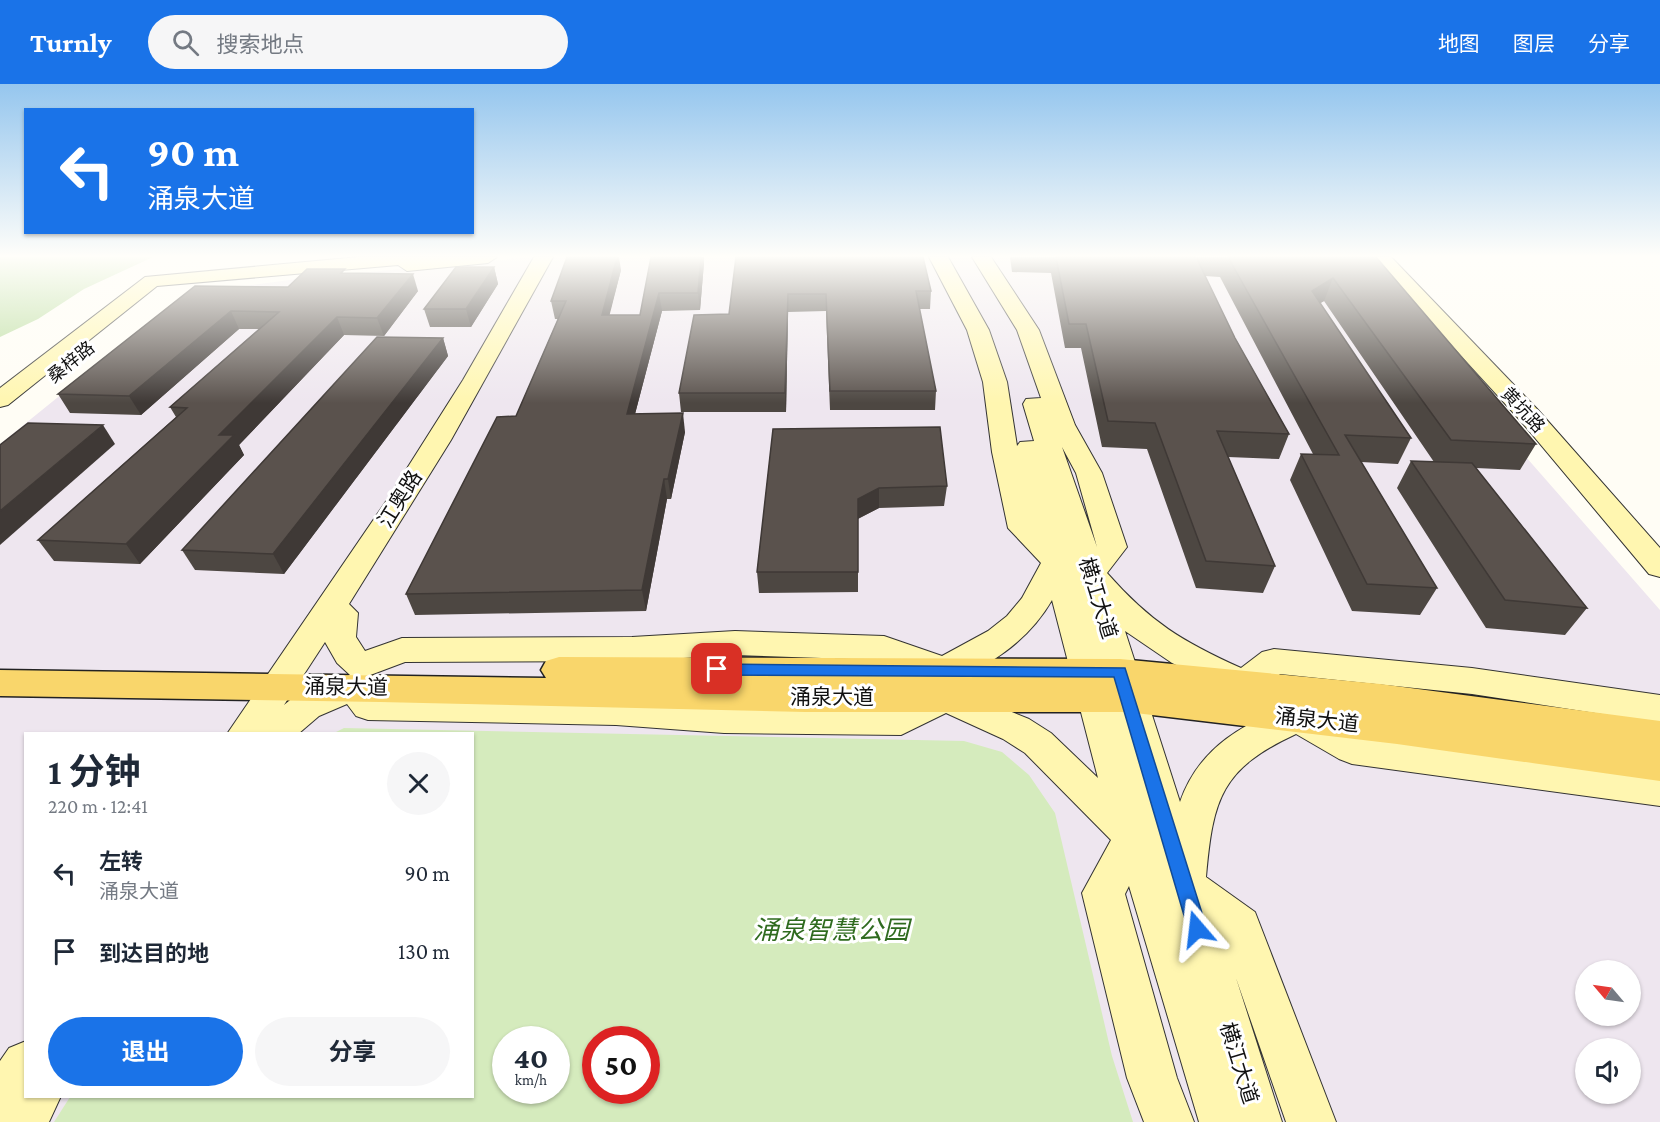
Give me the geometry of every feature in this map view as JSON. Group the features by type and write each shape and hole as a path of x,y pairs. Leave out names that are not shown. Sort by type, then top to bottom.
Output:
{"main road":[{"name":"涌泉大道","path":"0,660 293,676 357,677 561,670 945,684 1244,684 1380,698 1660,736"},
{"name":"涌泉大道","path":"0,683 293,676"},
{"name":"涌泉大道","path":"1108,685 1298,718 1660,765"}],"street":[{"name":"桑梓路","path":"0,400 120,305"},
{"name":"桑梓路","path":"0,420 141,305"},
{"name":"江奥路","path":"266,732 293,676 518,305"},
{"name":"江奥路","path":"246,732 342,613 419,495 504,353 528,305"},
{"path":"342,613 338,629 342,648 357,677 368,706 616,711 724,719 901,721 1019,624 1058,561 1022,528 1005,452 995,382 978,330 965,305"},
{"name":"横江大道","path":"982,305 999,336 1021,412 1058,561 1184,886 1257,1122"},
{"name":"横江大道","path":"995,305 1012,335 1091,574 1134,837 1224,1122"},
{"path":"1012,305 1028,330 1063,425 1089,473 1112,547 1091,574 1117,604 1148,633 1178,651 1244,684 1274,661 1472,681 1660,709"},
{"name":"黄坑路","path":"1426,305 1529,415 1660,567"},
{"name":"黄坑路","path":"1440,305 1553,424 1660,545"},
{"path":"274,732 307,706 357,677"},
{"path":"945,684 1038,743 1134,837 1103,893 1152,1078 1168,1122"},
{"path":"1311,1122 1240,926 1184,886 1188,850 1199,803 1218,766 1232,752 1298,718 1352,749 1660,790"},
{"path":"0,1105 24,1068"},
{"path":"20,1122 35,1098"}],"shaded area":[{"path":"178,305 1398,305 1463,385 1660,610 1660,1122 0,1122 0,444 162,313"}],"green space":[{"path":"0,305 59,305 38,319 0,337"},
{"name":"涌泉智慧公园","path":"344,728 964,741 1002,752 1029,775 1055,813 1112,1056 1133,1122 54,1122 69,1098 474,1098 474,732 336,732"}],"building":[{"path":"170,305 387,305 377,318 337,317 219,435 234,435 126,544 38,540 187,408 170,407 279,312 231,311 129,396 58,394"},
{"path":"427,305 468,305 466,309 424,309"},
{"path":"564,305 604,305 602,315 640,315 642,305 656,305 627,414 683,413 668,479 664,479 642,590 406,594 497,417 516,416"},
{"path":"730,305 788,305 785,393 679,393 694,315 729,314"},
{"path":"826,305 919,305 936,391 830,391"},
{"path":"1065,305 1219,305 1289,434 1217,431 1275,566 1206,561 1155,423 1108,421 1086,324 1069,324"},
{"path":"1255,305 1322,305 1411,438 1345,435 1437,588 1367,584 1301,454 1339,455"},
{"path":"1353,305 1417,305 1536,444 1451,440"},
{"path":"377,337 443,338 273,554 182,550"},
{"path":"28,423 103,425 0,511 0,445"},
{"path":"940,427 947,486 879,488 858,499 858,572 757,572 773,429"},
{"path":"1411,461 1472,463 1587,608 1505,600"}],"route":[{"path":"717,669 1120,672 1197,929"}]}
